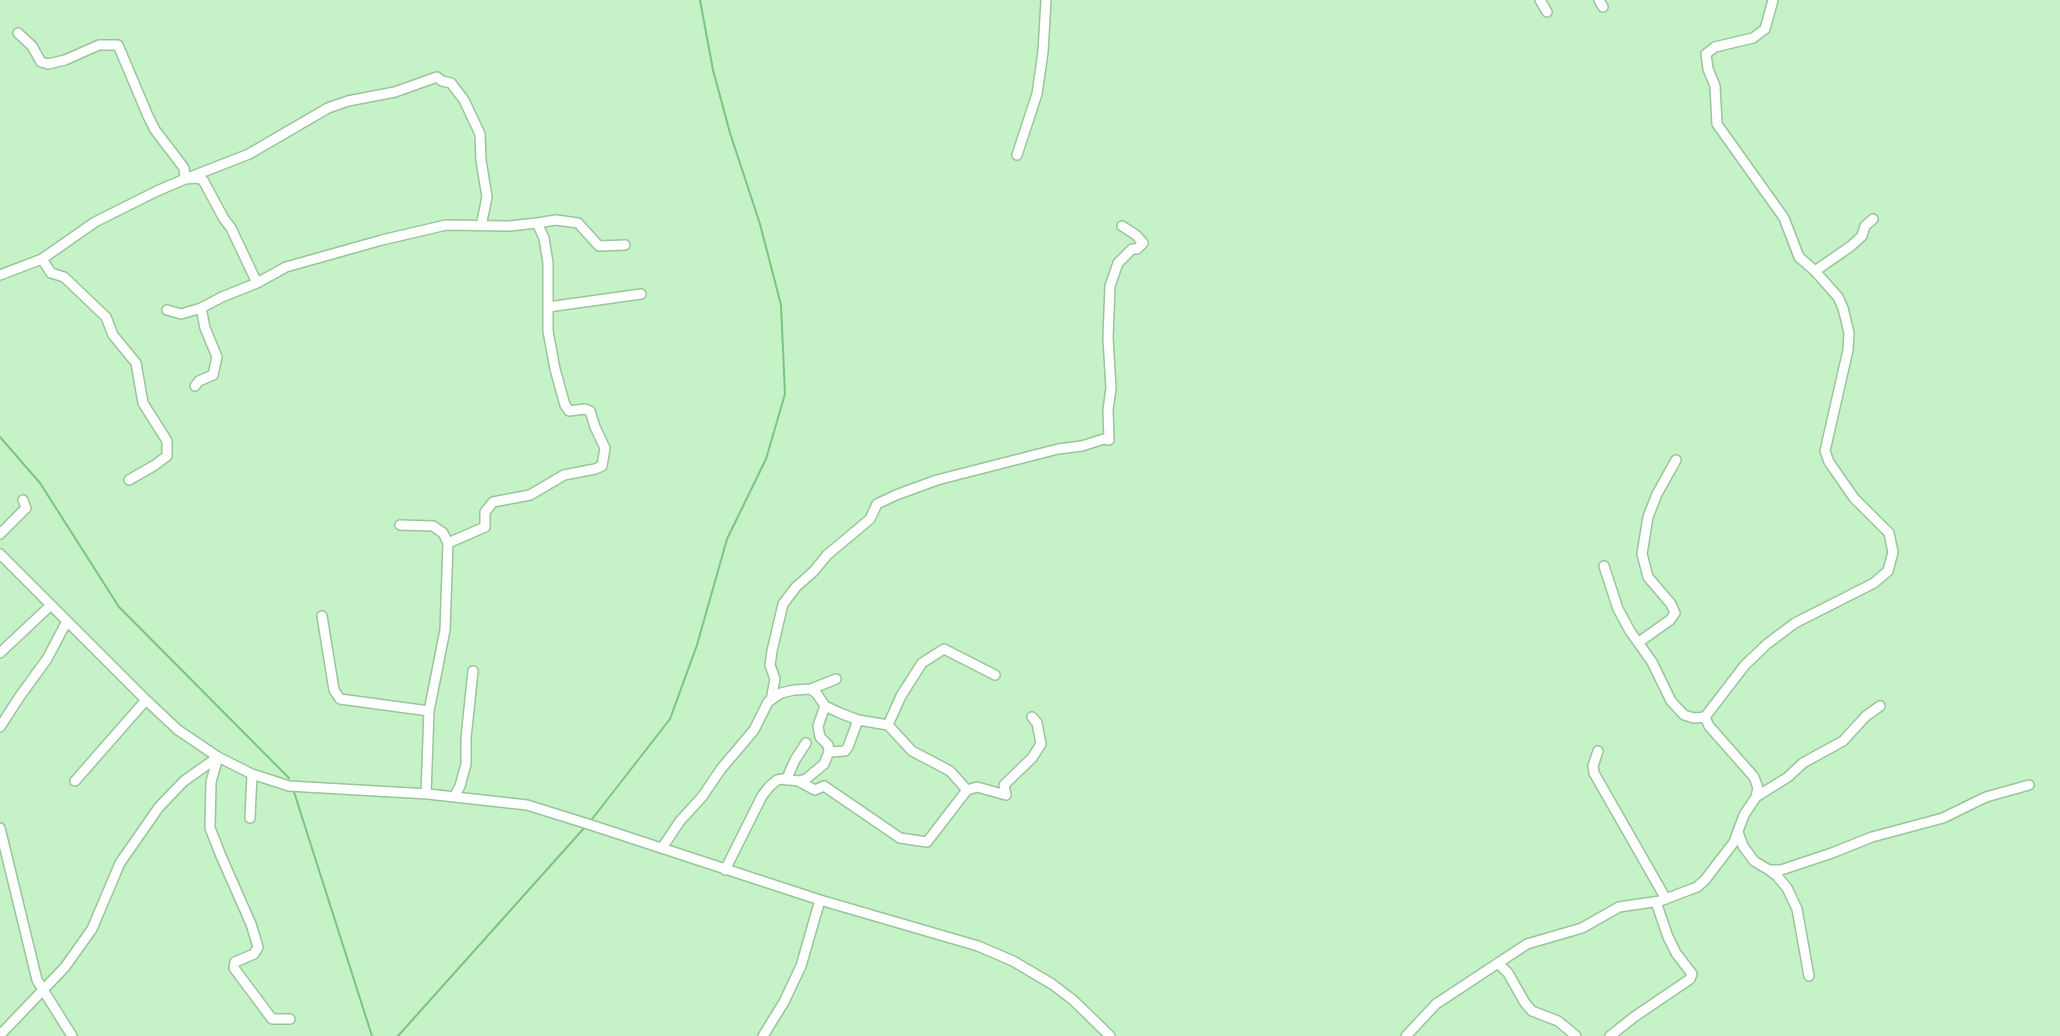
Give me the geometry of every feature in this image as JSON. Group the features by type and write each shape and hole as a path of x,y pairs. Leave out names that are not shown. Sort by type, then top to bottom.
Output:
{"street":[{"path":"1017,155 1037,94 1043,52 1046,0"},
{"path":"1540,0 1547,12"},
{"path":"1604,566 1618,609 1652,662 1671,701 1684,715 1694,718 1705,717 1745,664 1767,644 1795,623 1874,583 1888,571 1893,559 1889,533 1854,498 1829,462 1825,451 1848,350 1849,333 1843,308 1838,297 1799,257 1784,218 1717,124 1715,86 1708,69 1706,54 1715,47 1753,38 1765,28 1773,0"},
{"path":"18,33 32,46 41,62 48,64 65,60 99,45 118,45 155,130 184,168 185,179"},
{"path":"0,275 42,259 95,222 185,179 249,154 328,108 348,101 395,92 436,76 455,87 480,134 487,196 481,226"},
{"path":"185,179 203,180 231,228 257,284"},
{"path":"1815,271 1851,246 1862,236 1865,226 1873,219"},
{"path":"167,310 180,314 201,308 222,297 257,284 286,267 446,225 481,226 556,220 578,223 599,246 625,245"},
{"path":"448,543 485,527 485,512 493,502 530,495 564,474 602,466 605,448 590,411 585,409 569,411 565,405 555,369 548,331 548,263 544,238 537,223"},
{"path":"662,848 680,821 702,797 721,769 754,730 771,700 775,679 770,665 783,604 826,555 870,519 877,504 937,480 1058,448 1109,440 1110,286 1118,263 1132,249 1137,249 1143,243 1136,235 1122,226"},
{"path":"42,259 51,273 64,277 106,317 113,335 136,363 143,404 167,441 167,456 129,480"},
{"path":"548,307 641,294"},
{"path":"195,386 199,381 213,375 217,357 208,337 201,308"},
{"path":"1639,642 1670,620 1675,613 1671,604 1648,577 1642,554 1648,517 1657,494 1676,460"},
{"path":"0,534 26,508 23,500"},
{"path":"400,525 433,526 443,533 448,543 445,630 429,711 426,794"},
{"path":"0,554 178,730 219,757 252,774 289,786 426,794 527,805 820,900 978,946 1013,961 1059,990 1110,1036"},
{"path":"0,653 51,605"},
{"path":"322,616 334,690 340,699 429,711"},
{"path":"0,728 47,659 67,621"},
{"path":"888,725 901,696 922,663 944,649 994,675"},
{"path":"454,797 460,786 466,764 466,738 473,670"},
{"path":"771,700 781,693 811,689 836,679"},
{"path":"811,689 825,706 858,720 888,725 912,751 950,771 967,790"},
{"path":"75,781 146,700"},
{"path":"725,870 762,796 777,780 806,779 824,764 829,752 828,745 820,738 818,726 825,706"},
{"path":"1756,797 1788,777 1803,763 1843,741 1866,716 1880,706"},
{"path":"798,781 815,790 824,786 900,838 927,842 967,790 977,787 1006,795 1004,785 1032,758 1041,744 1037,723 1032,717"},
{"path":"1406,1036 1436,1004 1527,944 1582,928 1619,907 1663,900 1697,887 1705,880 1734,842 1744,815 1756,797 1758,788 1754,777 1709,726 1705,717"},
{"path":"829,752 845,751 858,720"},
{"path":"786,780 795,760 807,743"},
{"path":"1598,752 1593,766 1594,773 1663,900"},
{"path":"0,1035 65,967 92,928 120,863 159,807 184,781 219,757"},
{"path":"219,757 211,782 210,828 251,924 258,947 254,954 235,962 234,968 272,1019 290,1019"},
{"path":"250,818 252,774"},
{"path":"1769,870 1781,870 1872,837 1943,818 1986,797 2029,785"},
{"path":"0,828 37,980 72,1036"},
{"path":"1738,832 1743,846 1754,861 1778,876 1787,888 1797,909 1809,976"},
{"path":"764,1036 801,966 820,900"},
{"path":"1610,1036 1690,979 1692,974 1668,938 1657,905 1663,900"},
{"path":"1498,963 1508,973 1532,1011 1558,1021 1576,1036"}],"waterway":[{"path":"589,823 670,719 697,645 727,539 766,459 785,394 781,305 760,224 730,133 713,70 700,0"},
{"path":"0,437 40,483 119,607 289,778"},
{"path":"294,792 372,1036"},
{"path":"398,1036 585,827"}]}
